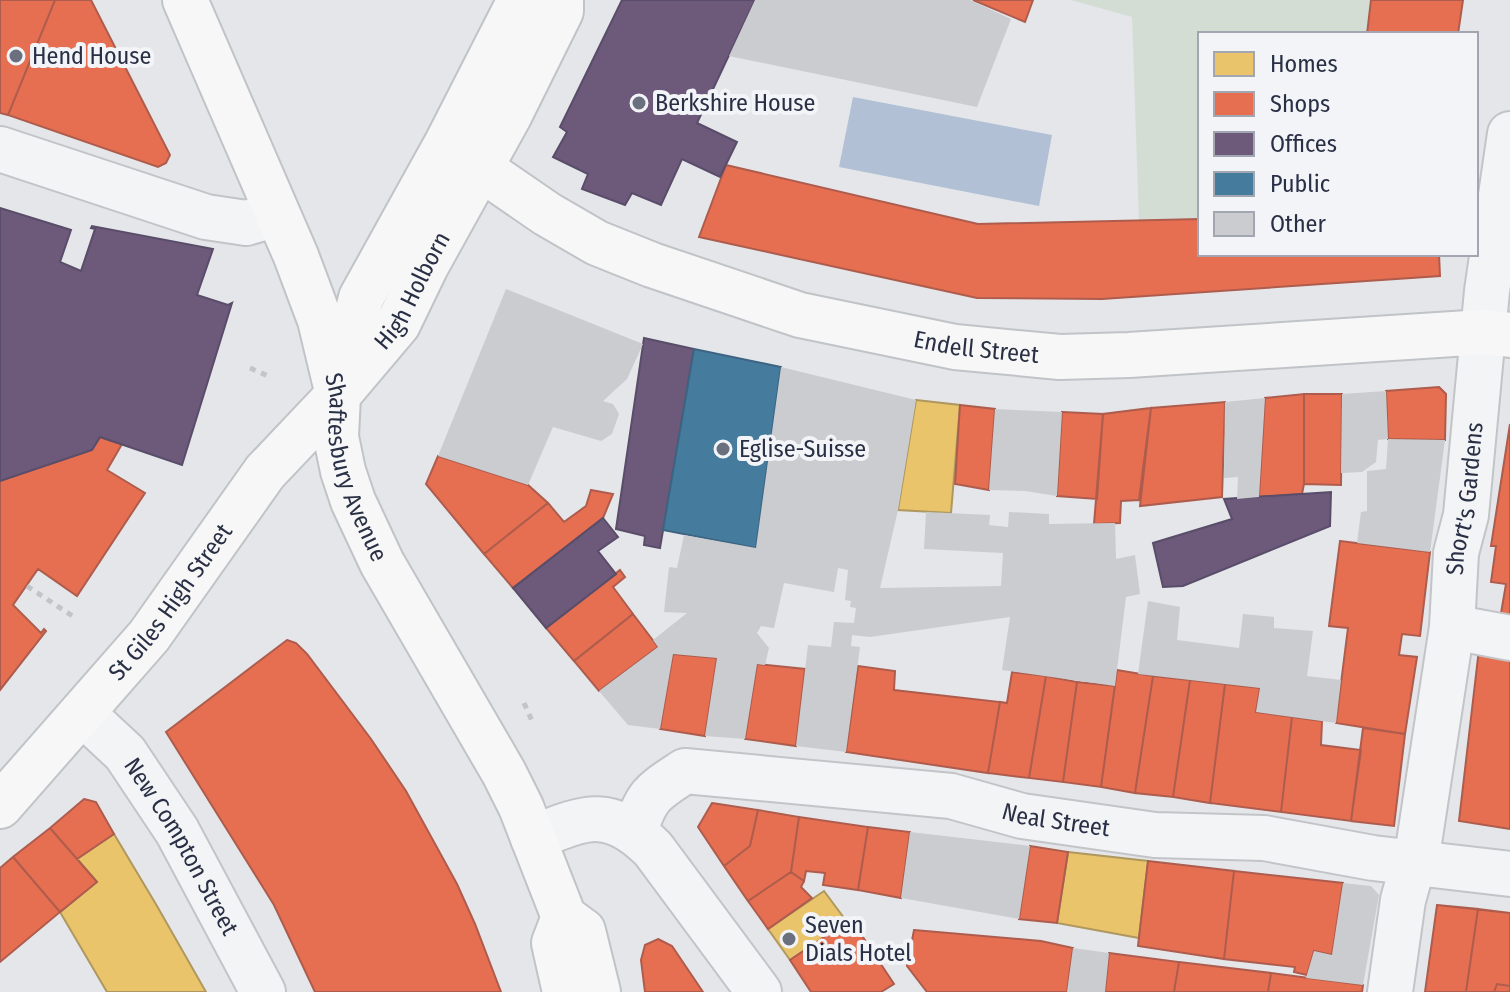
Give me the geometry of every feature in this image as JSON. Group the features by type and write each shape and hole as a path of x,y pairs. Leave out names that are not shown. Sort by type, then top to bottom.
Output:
{"main road":[{"name":"Shaftesbury Avenue","path":"185,0 296,256 320,320 338,395 336,437 340,460 363,522 382,563 504,773 564,917 583,931 598,992"},
{"name":"High Holborn","path":"455,157 520,0"},
{"name":"High Holborn","path":"338,395 361,298 455,157 561,11 561,0"},
{"name":"Endell Street","path":"455,157 597,243 652,265 800,315 955,347 1060,357 1497,334"},
{"name":"St Giles High Street","path":"0,806 149,636 265,472 338,395"},
{"path":"564,917 554,943 565,992"}],"street":[{"name":"Short's Gardens","path":"1390,992 1403,900 1419,843 1452,627 1456,553 1466,515 1497,334 1489,278 1510,134"},
{"path":"0,149 206,217 246,223 277,214"},
{"path":"1452,627 1510,638"},
{"name":"New Compton Street","path":"82,713 125,753 177,831 263,992"},
{"name":"Neal Street","path":"635,831 643,806 653,792 685,771 951,796 1022,816 1081,825 1155,835 1264,838 1373,858 1510,874"},
{"path":"533,838 581,819 617,822 635,831 653,849 759,992"}],"path":[{"path":"250,368 268,376"},
{"path":"27,586 74,617"}],"shaded area":[{"path":"1071,0 1371,0 1367,32 1198,32 1198,219 1139,222 1132,17"}],"water":[{"path":"853,97 1052,135 1039,206 839,167"}],"building: Homes":[{"path":"916,400 960,405 951,513 898,510"},
{"path":"114,834 206,992 107,992 60,912 97,882 77,859"},
{"path":"1068,852 1148,861 1139,938 1057,923"},
{"path":"824,891 847,922 790,960 768,929"}],"building: Shops":[{"name":"Hend House","path":"0,0 55,0 8,115 0,113"},
{"path":"55,0 91,0 170,155 166,163 158,167 8,115"},
{"path":"973,0 1033,0 1025,22"},
{"path":"1371,0 1463,0 1458,32 1367,32"},
{"path":"726,165 978,224 1198,219 1198,256 1439,256 1440,276 1102,299 977,298 699,237"},
{"path":"1439,387 1446,394 1445,440 1388,439 1386,391"},
{"path":"1304,394 1302,494 1259,497 1265,398"},
{"path":"1304,394 1342,394 1341,485 1304,484"},
{"path":"1225,402 1222,497 1140,506 1151,408"},
{"path":"960,405 995,409 989,490 955,484"},
{"path":"1151,408 1139,500 1121,501 1120,523 1094,524 1103,414"},
{"path":"1062,412 1103,414 1097,499 1057,496"},
{"path":"1510,424 1510,627 1499,625 1506,584 1491,582 1496,546 1491,546"},
{"path":"100,437 122,444 107,470 145,493 77,596 38,569 13,605 41,633 44,629 46,631 0,690 0,481 92,450"},
{"path":"438,456 528,485 548,503 484,554 426,484"},
{"path":"591,490 613,494 603,518 513,588 484,554 548,503 564,522 586,506"},
{"path":"1340,541 1430,552 1420,636 1402,634 1399,655 1417,657 1405,734 1336,723 1348,628 1329,626"},
{"path":"620,570 625,577 613,587 633,614 574,661 546,628"},
{"path":"633,614 658,647 599,691 574,661"},
{"path":"287,640 296,643 307,654 406,791 457,884 501,992 315,992 274,905 166,732"},
{"path":"1479,649 1510,656 1510,829 1459,821"},
{"path":"673,654 717,658 705,736 660,729"},
{"path":"757,664 805,669 796,746 745,739"},
{"path":"858,666 895,671 894,690 1000,702 988,773 846,752"},
{"path":"1117,670 1153,676 1135,793 1101,787"},
{"path":"1012,672 1046,676 1029,778 988,773 1000,702 1007,703"},
{"path":"1046,676 1077,682 1063,782 1029,778"},
{"path":"1153,676 1190,680 1173,797 1135,793"},
{"path":"1190,680 1225,684 1210,803 1173,797"},
{"path":"1077,682 1115,686 1101,787 1063,782"},
{"path":"1225,684 1260,688 1256,712 1292,717 1281,812 1210,803"},
{"path":"1292,717 1322,721 1321,745 1361,750 1351,821 1281,812"},
{"path":"1363,728 1405,734 1394,826 1351,821"},
{"path":"84,799 96,802 114,834 77,859 50,828"},
{"path":"712,803 758,810 750,846 724,866 698,827"},
{"path":"758,810 799,817 791,872 748,901 724,866 750,846"},
{"path":"799,817 868,827 858,890 823,885 825,873 806,871 804,881 791,872"},
{"path":"868,827 910,832 901,898 858,890"},
{"path":"50,828 97,882 60,912 13,857"},
{"path":"1030,846 1068,852 1057,923 1019,919"},
{"path":"13,857 60,912 0,962 0,868"},
{"path":"1148,861 1234,871 1224,959 1138,946"},
{"path":"1234,871 1343,883 1332,955 1314,951 1307,975 1294,972 1295,967 1224,959"},
{"path":"791,872 804,881 801,887 812,898 768,929 748,901"},
{"path":"1437,905 1510,913 1510,992 1425,992"},
{"path":"1437,905 1478,909 1466,992 1425,992"},
{"path":"1478,909 1510,913 1510,986 1497,984 1494,992 1466,992"},
{"path":"851,919 894,984 881,992 811,992 790,960"},
{"path":"914,930 1041,941 1073,948 1067,992 927,992 907,966"},
{"path":"658,939 672,946 703,992 645,992 641,960 645,945"},
{"path":"1109,953 1179,962 1174,992 1105,992"},
{"path":"1179,962 1271,973 1268,992 1174,992"},
{"path":"1271,973 1363,985 1362,992 1268,992"}],"building: Offices":[{"name":"Berkshire House","path":"622,0 755,0 697,123 737,142 720,177 682,159 661,205 632,193 625,205 582,189 588,174 553,157 567,132 560,127"},
{"path":"0,208 71,230 60,262 81,271 95,229 92,226 213,249 197,295 228,305 232,303 182,465 100,437 92,450 0,481"},
{"path":"644,338 694,349 660,548 644,545 645,536 616,529"},
{"path":"1331,492 1330,526 1183,586 1163,587 1153,543 1232,519 1224,499"},
{"path":"603,518 618,537 598,551 616,574 546,628 513,588"}],"building: Public":[{"name":"Eglise-Suisse","path":"694,349 781,367 756,548 663,530"}],"building: Other":[{"path":"755,0 970,0 1011,19 977,107 729,56"},
{"path":"506,289 643,344 627,379 603,401 613,404 619,414 612,434 601,441 553,427 528,485 438,456"},
{"path":"781,367 916,400 898,510 880,588 1001,586 1003,553 924,549 926,512 990,515 989,525 1008,527 1009,512 1049,514 1049,524 1115,523 1116,559 1135,555 1140,594 1126,597 1115,686 1002,670 1010,617 870,637 852,635 851,646 860,647 846,752 796,746 808,645 831,647 834,622 854,623 856,608 850,607 851,601 845,600 848,570 838,568 834,592 784,583 774,628 761,626 757,633 769,648 765,665 757,664 745,739 705,736 717,658 673,654 660,729 628,725 599,691 658,647 653,640 687,613 664,612 669,567 677,568 684,535 756,548"},
{"path":"1386,391 1388,439 1378,440 1376,462 1362,472 1341,473 1342,394"},
{"path":"1265,398 1259,497 1237,499 1238,477 1224,478 1225,402"},
{"path":"995,409 1062,412 1057,496 989,490"},
{"path":"1388,439 1445,440 1430,552 1357,543 1361,512 1367,511 1367,471 1386,469"},
{"path":"1148,601 1180,607 1177,640 1239,648 1243,614 1274,617 1274,628 1313,631 1307,676 1341,680 1336,723 1256,712 1260,688 1138,674"},
{"path":"910,832 1030,846 1019,919 901,898"},
{"path":"1343,883 1371,886 1379,895 1363,985 1306,978 1314,951 1332,955"},
{"path":"1073,948 1109,953 1105,992 1067,992"}],"place":[{"name":"Hend House","path":"16,56"},
{"name":"Berkshire House","path":"639,103"},
{"name":"Eglise-Suisse","path":"723,449"},
{"name":"Seven Dials Hotel","path":"789,939"}]}
